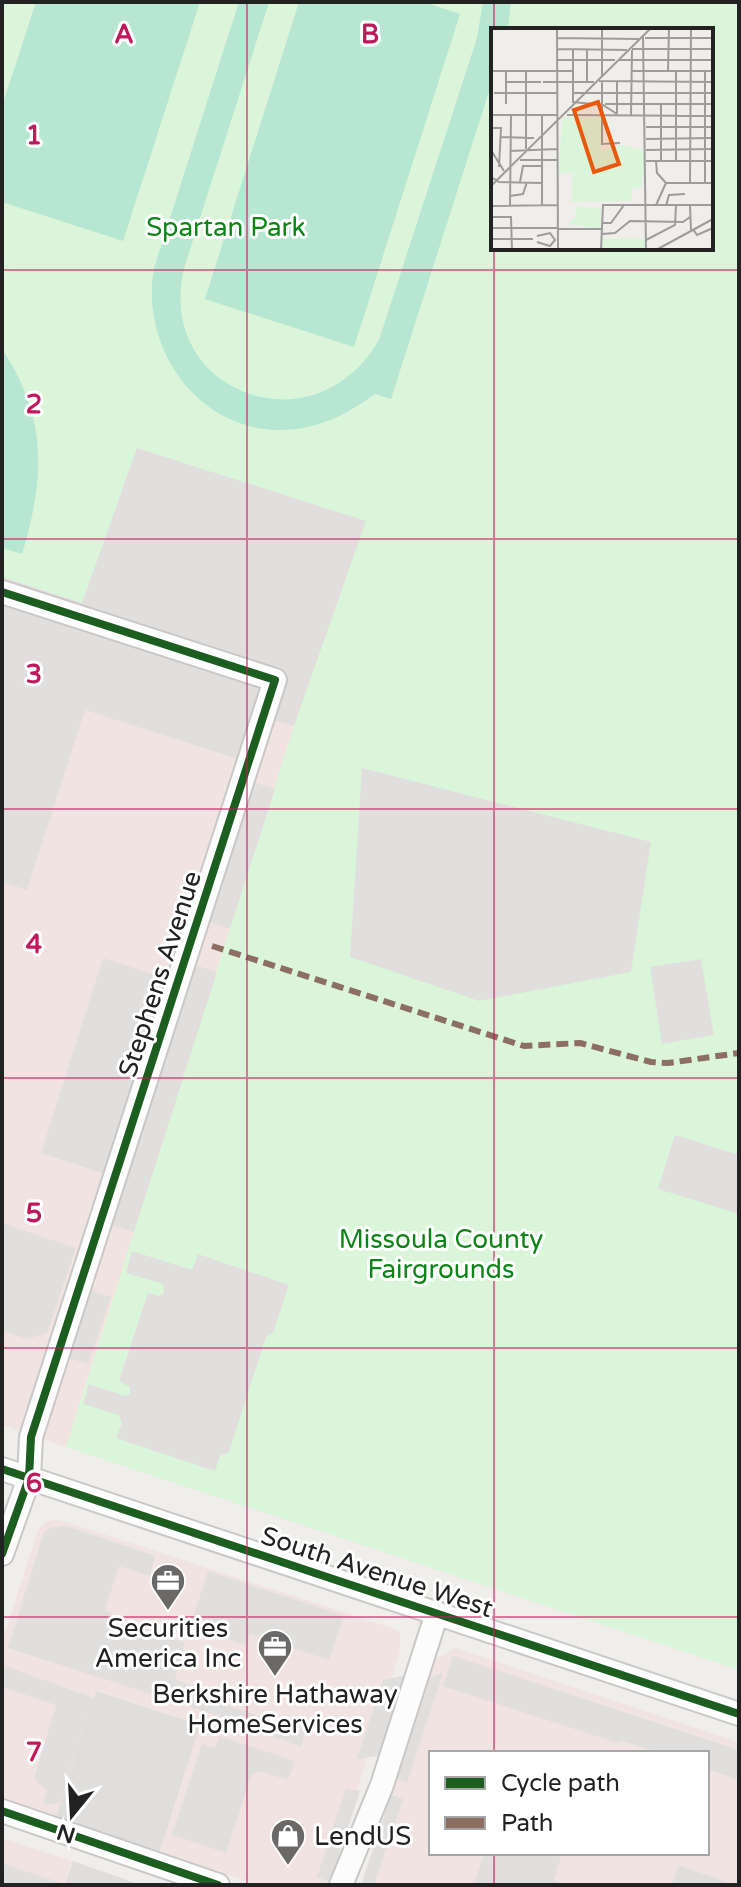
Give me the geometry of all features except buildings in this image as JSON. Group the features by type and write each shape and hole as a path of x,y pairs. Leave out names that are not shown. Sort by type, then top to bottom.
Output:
{"street":[{"name":"Stephens Avenue","path":"2,592 275,680 31,1437 29,1478 2,1554"},
{"name":"South Avenue West","path":"2,1469 739,1714"},
{"path":"341,1885 382,1785 437,1613"},
{"path":"2,1811 218,1885"}],"shaded area":[{"path":"137,448 366,521 294,726 252,714 238,759 85,710 27,890 2,882 2,577 82,603"},
{"path":"366,521 294,726 66,1447 2,1425 2,577 82,603"},
{"path":"362,768 651,842 631,972 479,1001 350,957"},
{"path":"249,781 275,789 230,929 204,920"},
{"path":"103,958 170,980 177,959 217,972 134,1232 94,1219 108,1175 41,1153"},
{"path":"701,959 714,1035 662,1044 650,967"},
{"path":"675,1135 739,1155 739,1214 658,1189"},
{"path":"2,1223 76,1248 47,1333 27,1339 2,1331"},
{"path":"132,1251 192,1270 198,1254 289,1285 273,1333 266,1337 229,1452 220,1456 215,1471 116,1438 122,1423 119,1415 83,1404 89,1384 125,1396 130,1394 130,1387 119,1381 148,1293 159,1296 164,1293 163,1284 126,1273"},
{"path":"85,1288 111,1297 88,1364 62,1356"},
{"path":"57,1519 400,1633 400,1651 328,1885 259,1885 159,1854 200,1725 96,1691 55,1820 2,1804 2,1642 38,1530 45,1522"},
{"path":"66,1526 155,1556 150,1576 119,1566 105,1610 112,1613 109,1623 131,1630 133,1626 137,1627 185,1642 175,1679 222,1697 220,1703 305,1731 301,1747 216,1715 8,1648 44,1532"},
{"path":"208,1571 344,1616 329,1660 250,1634 246,1645 190,1627"},
{"path":"455,1648 739,1742 739,1885 364,1885 435,1660"},
{"path":"453,1656 739,1750 739,1780 709,1770 709,1751 654,1751 623,1741 617,1743 443,1686"},
{"path":"5,1666 94,1698 60,1803 43,1805 47,1791 34,1779 56,1705 2,1687"},
{"path":"443,1673 407,1783 397,1779 431,1677"},
{"path":"405,1675 378,1756 357,1759 383,1680"},
{"path":"96,1691 201,1725 159,1854 55,1820"},
{"path":"219,1736 295,1761 288,1780 259,1771 252,1774 226,1853 172,1835 202,1744 215,1748"},
{"path":"346,1788 360,1791 330,1882 317,1877"},
{"path":"391,1795 403,1799 374,1885 361,1885"},
{"path":"2,1838 73,1861 65,1885 2,1885"},
{"path":"483,1855 561,1855 554,1880 569,1885 474,1885"},
{"path":"73,1861 141,1885 65,1885"},
{"path":"4,1864 62,1883 62,1885 2,1885"},
{"path":"678,1865 737,1885 672,1885"}],"green space":[{"name":"Missoula County Fairgrounds","path":"2,2 739,2 739,1670 66,1447 294,726 365,521 82,603 2,577"},
{"path":"36,2 200,2 123,241 2,202 2,106"},
{"path":"239,2 269,2 185,265 181,309 192,345 214,374 244,392 280,399 316,394 350,375 379,340 477,38 483,2 511,2 508,28 491,28 491,85 391,399 375,394 338,416 297,429 264,429 234,421 208,406 186,385 169,360 157,331 152,300 154,268"},
{"path":"299,2 423,2 460,14 354,347 205,299"},
{"path":"2,349 28,399 38,449 35,500 22,554 2,548"}],"marked path":[{"path":"212,946 524,1046 580,1043 651,1062 668,1063 739,1053"}],"cycle path":[{"path":"2,592 275,680 31,1437 29,1478 2,1554"},
{"path":"2,1469 739,1714"},
{"path":"2,1811 218,1885"}],"place":[{"name":"Securities America Inc","path":"168,1612"},
{"name":"Berkshire Hathaway HomeServices","path":"275,1678"},
{"name":"LendUS","path":"288,1867"}],"park label":[{"name":"Spartan Park","path":"226,227"}]}
